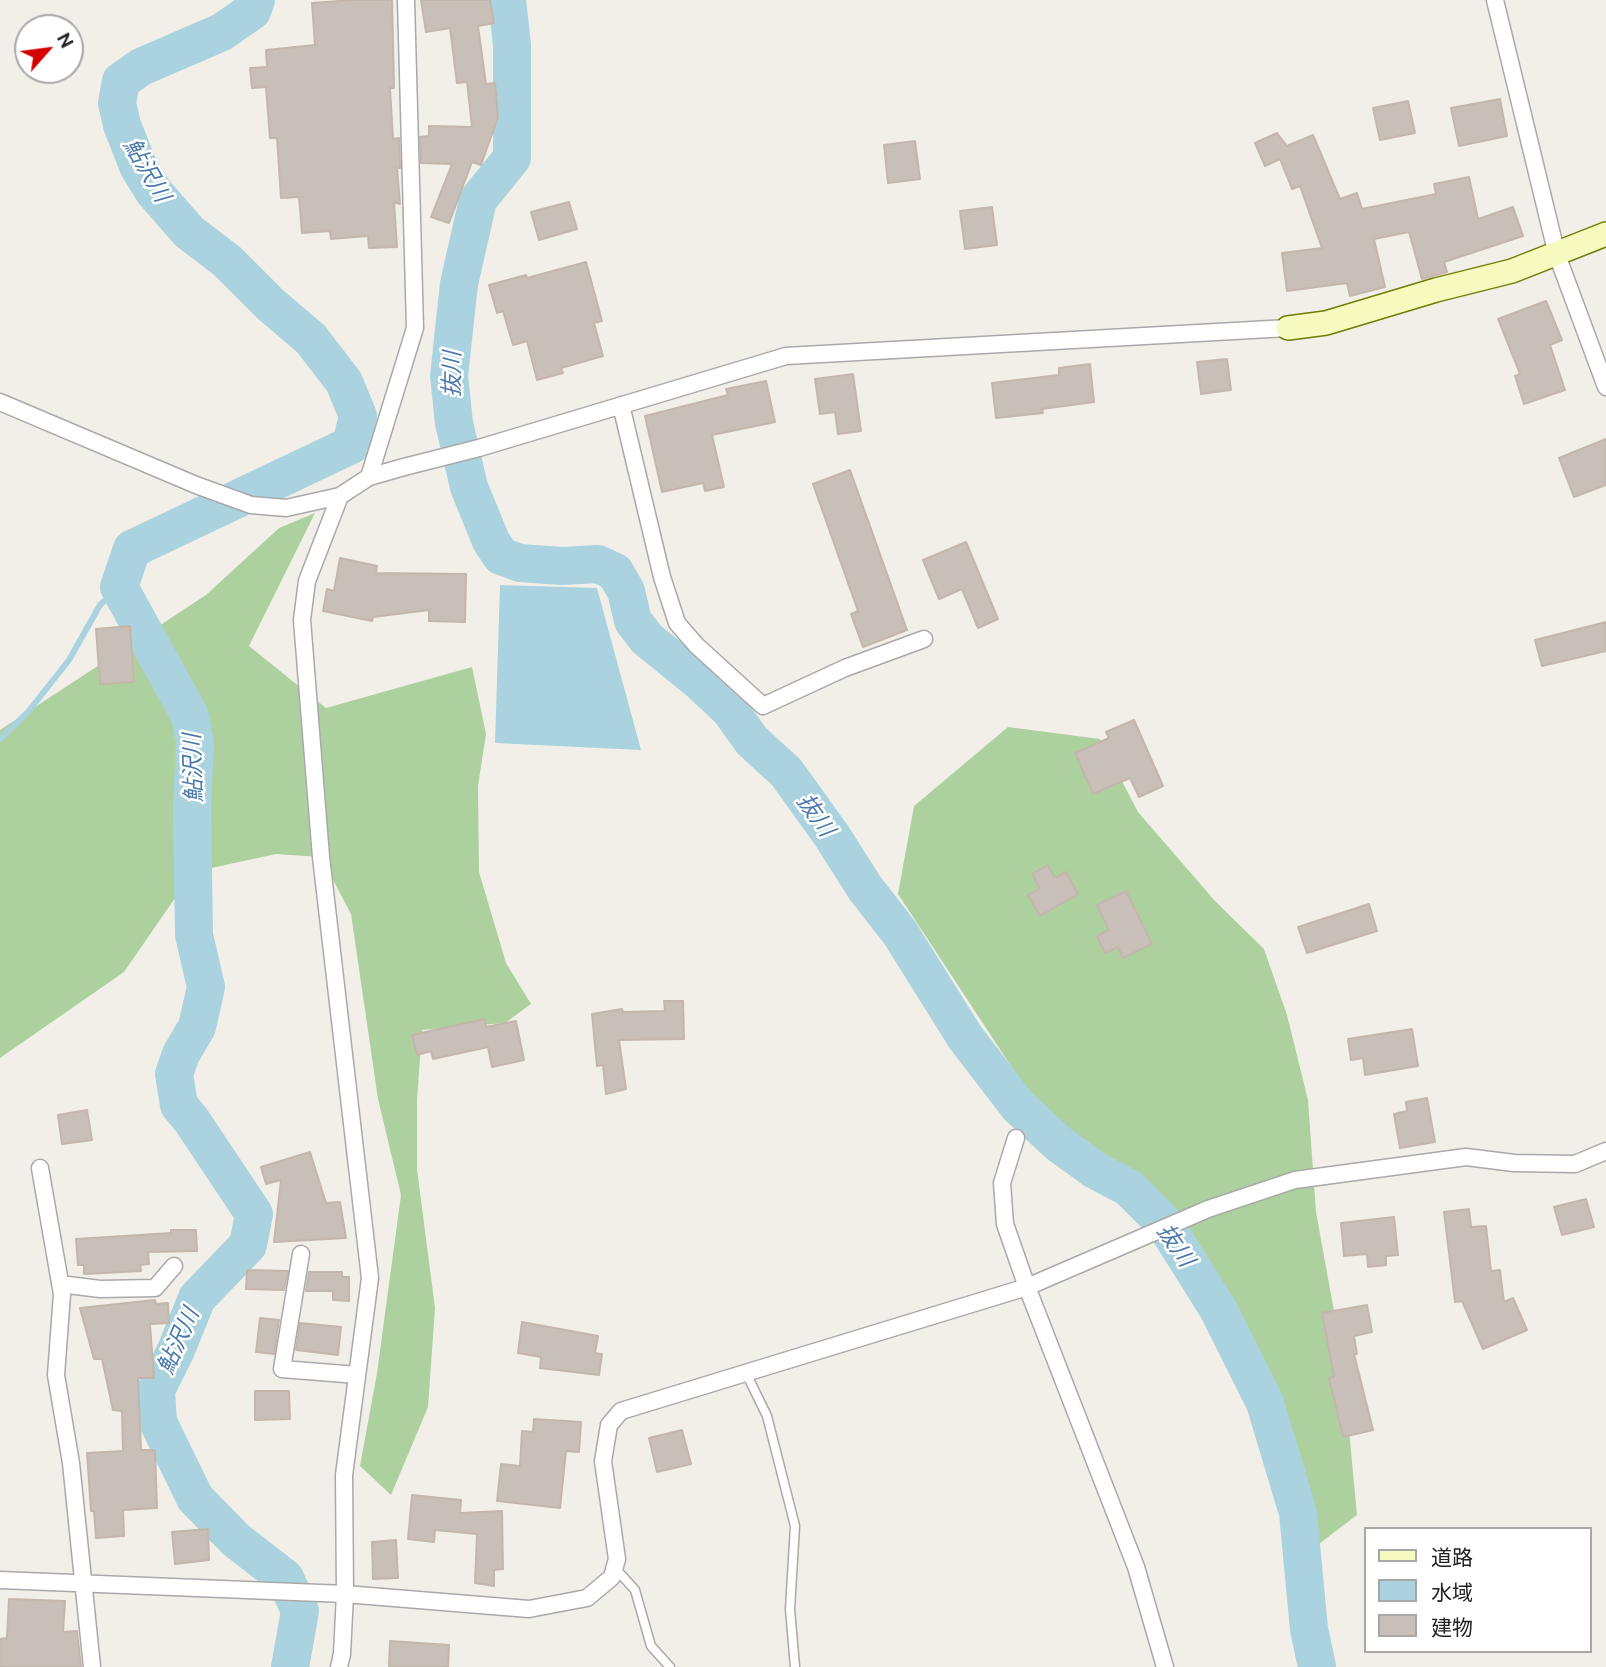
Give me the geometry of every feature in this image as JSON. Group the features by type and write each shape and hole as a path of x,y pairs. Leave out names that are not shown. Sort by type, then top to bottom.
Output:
{"street":[{"path":"369,477 415,328 406,0"},
{"path":"1495,0 1557,255 1606,387"},
{"path":"0,402 195,485 251,505 286,509 340,496 369,477 786,356 1288,328 1326,323 1512,271 1606,234"},
{"path":"621,405 662,577 677,623 696,645 763,706 845,668 924,639"},
{"path":"338,1667 342,1654 345,1594 344,1475 370,1278 321,857 302,620 307,581 340,496"},
{"path":"1016,1138 1002,1183 1005,1224 1136,1567 1165,1667"},
{"path":"0,1580 345,1594 529,1609 587,1598 612,1577 617,1559 603,1461 609,1425 621,1410 1027,1287 1208,1209 1295,1180 1466,1157 1514,1163 1575,1164 1606,1151"},
{"path":"40,1168 62,1294 57,1375 71,1463 92,1667"},
{"path":"301,1254 282,1369 357,1375"},
{"path":"60,1284 100,1289 155,1288 174,1266"}],"lane":[{"path":"746,1373 767,1416 795,1526 790,1609 795,1667"},
{"path":"615,1569 635,1590 652,1646 670,1667"}],"green space":[{"path":"315,513 249,646 326,708 472,667 486,734 478,786 479,872 506,963 531,1004 505,1023 422,1030 417,1100 417,1169 435,1308 428,1407 391,1495 360,1466 377,1373 401,1195 378,1099 351,914 321,857 276,854 193,872 124,972 0,1058 0,730 206,595 279,528"},
{"path":"1008,727 1100,739 1138,812 1215,901 1264,949 1287,1015 1308,1100 1316,1212 1342,1355 1357,1515 1311,1550 1262,1365 1127,1206 1045,1118 898,894 914,806"}],"water":[{"path":"500,585 597,588 641,750 495,743"}],"building":[{"path":"392,0 394,88 390,88 393,139 399,138 400,163 400,168 397,168 400,204 394,202 397,247 369,248 368,236 331,239 330,231 302,233 299,197 281,198 277,138 270,138 266,87 252,88 250,68 267,67 266,50 315,45 312,3"},
{"path":"421,0 490,0 494,23 478,26 486,84 495,83 498,117 481,165 472,162 449,223 431,217 452,164 421,163 420,137 429,136 429,126 472,127 467,82 457,83 450,28 426,32"},
{"path":"1500,99 1507,136 1459,146 1451,108"},
{"path":"1408,101 1415,133 1380,140 1373,108"},
{"path":"1277,133 1287,146 1313,135 1340,199 1357,193 1362,209 1436,194 1434,184 1469,177 1478,219 1513,207 1523,236 1444,262 1447,272 1422,279 1409,232 1374,239 1385,287 1350,296 1347,283 1287,291 1282,253 1322,248 1300,186 1292,189 1280,159 1265,166 1255,143"},
{"path":"915,141 920,179 888,183 884,145"},
{"path":"569,202 577,229 539,240 531,212"},
{"path":"992,207 997,245 965,249 960,211"},
{"path":"586,262 602,321 594,323 603,356 561,368 563,373 537,380 527,341 513,345 503,311 497,313 489,285"},
{"path":"1546,301 1562,340 1550,345 1565,390 1524,404 1515,376 1520,374 1498,319"},
{"path":"1227,359 1231,390 1201,394 1197,362"},
{"path":"1090,364 1094,402 1042,409 1043,413 996,418 992,383 1059,375 1059,368"},
{"path":"853,374 861,431 838,434 835,412 820,414 815,379"},
{"path":"766,381 775,422 712,435 724,487 705,491 703,483 662,492 645,416 728,395 726,389"},
{"path":"1606,439 1606,485 1574,497 1559,458"},
{"path":"850,470 907,630 863,647 851,614 858,611 813,484"},
{"path":"966,542 998,619 978,628 962,589 939,599 923,560"},
{"path":"340,558 377,566 376,573 466,574 465,622 429,621 429,610 373,617 372,621 323,611 327,589 334,591"},
{"path":"1606,622 1606,651 1542,666 1535,640"},
{"path":"130,626 134,682 100,684 96,629"},
{"path":"1134,720 1163,786 1139,797 1130,778 1093,794 1075,753 1109,738 1106,732"},
{"path":"1048,865 1055,878 1066,872 1078,894 1040,916 1028,895 1040,888 1032,874"},
{"path":"1126,891 1152,944 1123,958 1118,947 1105,953 1097,936 1109,930 1097,905"},
{"path":"1369,904 1377,931 1307,953 1298,927"},
{"path":"664,1001 683,1001 684,1039 619,1040 626,1089 606,1094 603,1065 597,1066 592,1014 622,1009 623,1012 665,1011"},
{"path":"485,1019 486,1027 516,1021 524,1060 492,1067 488,1047 433,1059 431,1051 417,1055 412,1035"},
{"path":"1412,1029 1418,1066 1365,1075 1363,1058 1351,1060 1348,1039"},
{"path":"1427,1098 1435,1142 1400,1148 1394,1114 1407,1111 1406,1102"},
{"path":"87,1110 92,1140 62,1144 58,1115"},
{"path":"310,1152 326,1203 340,1202 346,1238 274,1242 281,1180 266,1184 261,1167"},
{"path":"1586,1199 1594,1227 1562,1235 1554,1207"},
{"path":"1469,1209 1471,1227 1486,1226 1491,1271 1500,1270 1504,1302 1513,1298 1527,1330 1483,1349 1462,1301 1455,1302 1444,1212"},
{"path":"1394,1217 1398,1255 1386,1256 1386,1265 1368,1267 1367,1254 1344,1256 1341,1223"},
{"path":"171,1230 196,1230 197,1251 148,1252 149,1264 140,1265 141,1271 84,1274 84,1265 78,1265 76,1239 171,1233"},
{"path":"247,1270 288,1271 284,1290 246,1289"},
{"path":"309,1272 342,1272 342,1277 349,1277 349,1301 333,1300 333,1291 306,1291"},
{"path":"155,1300 156,1304 168,1303 169,1323 150,1324 154,1378 138,1378 141,1450 155,1450 157,1508 123,1510 124,1536 96,1538 94,1511 91,1511 87,1453 123,1451 122,1411 113,1410 102,1359 94,1359 80,1308"},
{"path":"1367,1305 1372,1332 1354,1336 1357,1354 1354,1354 1373,1430 1343,1437 1329,1378 1334,1377 1322,1313"},
{"path":"260,1318 279,1320 274,1354 256,1352"},
{"path":"522,1322 598,1336 595,1353 602,1354 599,1375 540,1368 541,1357 518,1353"},
{"path":"300,1323 341,1327 338,1355 296,1350"},
{"path":"255,1391 289,1391 290,1419 255,1420"},
{"path":"534,1419 581,1422 579,1452 566,1451 560,1508 497,1501 501,1464 520,1466 522,1431 533,1432"},
{"path":"682,1430 691,1464 657,1472 649,1438"},
{"path":"412,1495 461,1500 460,1513 502,1511 503,1569 494,1570 494,1586 475,1583 477,1534 435,1530 434,1542 408,1539"},
{"path":"208,1529 209,1560 175,1564 172,1532"},
{"path":"396,1540 398,1578 373,1579 372,1542"},
{"path":"9,1599 65,1601 63,1632 77,1631 81,1667 0,1667 0,1639 7,1638"},
{"path":"390,1641 449,1645 448,1667 389,1667"}],"waterway":[{"name":"鮎沢川","path":"256,0 252,11 222,32 141,67 121,81 117,103 122,125 139,168 154,192 189,232 227,261 270,304 311,339 344,382 358,416 351,445 132,549 119,587 190,716 195,743 192,807 194,935 206,987 197,1027 181,1054 174,1074 179,1105 254,1214 248,1245 197,1298 156,1390 158,1422 195,1498 236,1540 285,1578 300,1611 290,1667"},
{"name":"抜川","path":"507,0 512,45 512,158 478,200 459,284 449,376 454,423 469,487 491,541 501,556 520,563 562,566 598,564 615,572 626,591 633,621 647,639 729,709 752,741 786,772 865,888 900,933 965,1037 1018,1106 1059,1144 1095,1170 1129,1188 1164,1223 1218,1309 1265,1403 1298,1513 1309,1629 1317,1667"},
{"path":"0,739 28,712 69,660 100,605 119,587"}]}
